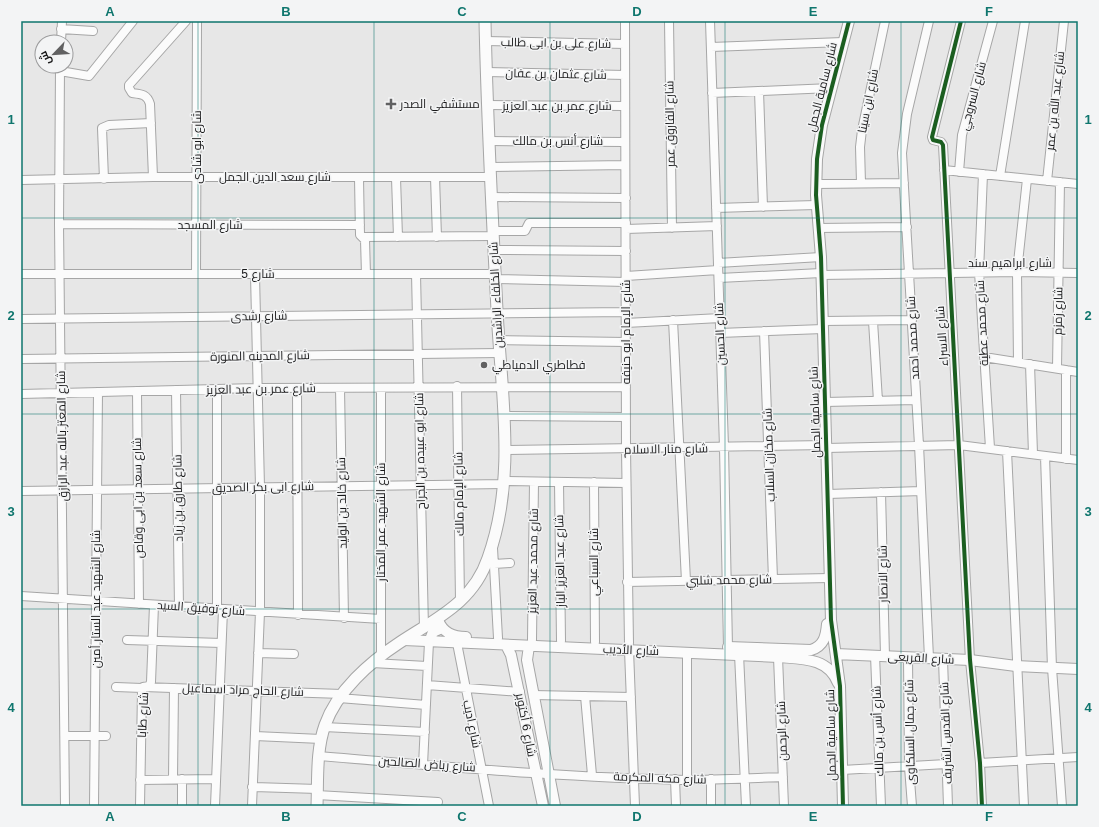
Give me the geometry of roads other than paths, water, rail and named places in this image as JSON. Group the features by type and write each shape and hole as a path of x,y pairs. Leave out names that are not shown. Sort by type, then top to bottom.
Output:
{"main road":[{"name":"شارع الخلفاء الراشدين","path":"317,797 321,739 324,727 341,696 376,660 424,628 440,624 460,601 482,571 499,525 505,483 505,450 493,234 485,21"}],"street":[{"path":"74,72 89,76 133,21"},
{"path":"153,177 150,104 148,97 132,93 129,85 186,21"},
{"name":"شارع ابو شادى","path":"196,274 197,21"},
{"name":"شارع الإمام ابو حنيفه","path":"625,21 627,582 636,806"},
{"name":"شارع الفاروق عمر","path":"668,21 672,228"},
{"name":"شارع الحسين","path":"710,21 724,448 728,647"},
{"name":"شارع سامية الجمل","path":"843,806 840,692 832,630 821,257 816,205 816,184 819,142 848,21"},
{"name":"شارع ابن سينا","path":"861,183 860,153 862,130 885,21"},
{"name":"شارع محمد احمد","path":"929,21 904,127 902,153 916,400 920,445 929,658"},
{"name":"شارع الاسراء","path":"961,21 932,137 933,140 942,143 970,660 980,763 982,806"},
{"name":"شارع السروجي","path":"959,172 962,134 993,21"},
{"path":"1000,176 1025,21"},
{"name":"شارع عبد الله بن عمر","path":"1047,181 1064,21"},
{"path":"61,25 93,31"},
{"name":"شارع على بن ابى طالب","path":"486,41 625,44"},
{"path":"710,47 843,42"},
{"name":"شارع عثمان بن عفان","path":"487,72 625,75"},
{"name":"شارع المعتز بالله عبد الرازق","path":"60,74 59,224 62,393 65,806"},
{"path":"712,93 831,88"},
{"path":"759,91 763,207"},
{"name":"شارع عمر بن عبد العزيز","path":"489,105 625,106"},
{"path":"104,179 102,128 109,125 151,123"},
{"name":"شارع أنس بن مالك","path":"490,141 625,142"},
{"name":"شارع سعد الدين الجمل","path":"21,180 153,177 396,178 626,166"},
{"path":"944,170 1078,184"},
{"name":"شارع محمد عطية","path":"983,174 979,272 990,448"},
{"path":"435,177 437,237"},
{"path":"359,178 360,235 363,238 366,274"},
{"path":"396,178 398,237"},
{"path":"1018,362 1017,272 1027,179"},
{"name":"شارع زمزم","path":"1060,182 1058,273 1066,458"},
{"path":"816,184 904,183"},
{"path":"492,197 626,198"},
{"path":"716,208 816,205"},
{"path":"363,238 437,237 493,234 524,231 529,223 672,228 717,226"},
{"name":"شارع المسجد","path":"59,224 360,225"},
{"path":"818,228 907,227"},
{"path":"494,250 626,251"},
{"path":"718,270 821,257"},
{"name":"شارع ابراهيم سند","path":"718,270 821,274 909,272 1078,273"},
{"name":"شارع 5","path":"21,274 416,274 626,279 718,270"},
{"name":"شارع ابو عبيده بن الجراح","path":"416,274 424,628"},
{"path":"252,806 260,612 260,487 255,275"},
{"name":"شارع رشدى","path":"21,319 497,312 626,312"},
{"path":"626,323 720,318"},
{"path":"673,320 686,581"},
{"path":"720,333 764,331 873,320 912,320"},
{"path":"873,320 878,401"},
{"name":"شارع مخازن السلاب","path":"764,331 773,579"},
{"path":"498,340 626,342"},
{"name":"شارع المدينه المنورة","path":"21,359 499,353"},
{"path":"984,357 1078,372"},
{"path":"1030,364 1033,454"},
{"name":"شارع عمر بن عبد العزيز","path":"21,394 258,388 381,388 457,386 626,387"},
{"name":"شارع الإمام مالك","path":"457,386 460,601"},
{"path":"297,388 298,615"},
{"name":"شارع خالد بن الوليد","path":"340,388 344,618"},
{"name":"شارع الشهيد عمر المختار","path":"376,660 381,619 381,388"},
{"name":"شارع طارق بن زياد","path":"176,390 179,607"},
{"path":"215,806 221,643 217,488 217,390"},
{"name":"شارع سعد بن ابى وقاص","path":"137,391 139,604"},
{"name":"شارع الشهيد عبد الستار أمين","path":"94,806 98,392"},
{"path":"825,402 916,400"},
{"path":"503,416 626,417"},
{"path":"959,445 1078,460"},
{"name":"شارع منار الاسلام","path":"505,450 959,445"},
{"path":"1006,451 1024,806"},
{"path":"1045,456 1052,668 1062,806"},
{"name":"شارع ابى بكر الصديق","path":"21,491 534,482 626,483"},
{"name":"شارع محمد عبد العزيز","path":"531,643 534,482"},
{"name":"شارع عبد العزيز الباز","path":"559,482 561,641"},
{"name":"شارع السباعي","path":"594,482 595,642"},
{"path":"828,494 921,491"},
{"name":"شارع الانصار","path":"880,656 881,492"},
{"path":"493,544 502,642"},
{"path":"494,564 510,563"},
{"name":"شارع محمد شلبي","path":"627,582 830,578"},
{"name":"شارع توفيق السيد","path":"21,596 344,618 381,619"},
{"name":"شارع الأديب","path":"404,640 457,643 502,642 629,646 815,648 822,644 826,637 828,612 831,602"},
{"name":"شارع طابا","path":"140,806 143,688 151,683 154,605"},
{"path":"424,765 429,642 433,632 440,624"},
{"name":"شارع الأديب","path":"440,624 448,634 456,637 502,642"},
{"path":"127,640 221,643"},
{"name":"شارع الأديب","path":"531,643 561,641 595,642 686,652 739,654 811,660 822,663 833,673 840,692"},
{"name":"شارع 6 أكتوبر","path":"502,642 510,650 543,806"},
{"name":"شارع اديب","path":"457,643 489,806"},
{"name":"شارع 6 أكتوبر","path":"531,643 527,660 556,806"},
{"path":"686,652 687,780"},
{"path":"258,653 294,654"},
{"path":"739,654 746,806"},
{"name":"شارع القريعى","path":"836,654 970,660 1016,666 1078,669"},
{"name":"شارع أنس بن مالك","path":"880,656 879,768 882,806"},
{"name":"شارع الرحمن","path":"778,657 784,806"},
{"name":"شارع جمال السلكاوى","path":"908,657 912,806"},
{"name":"شارع القدس الشريف","path":"943,659 948,806"},
{"path":"376,660 427,666"},
{"path":"427,686 520,692"},
{"name":"شارع الحاج مراد اسماعيل","path":"116,687 257,690 341,696 426,705"},
{"path":"173,780 174,688"},
{"path":"533,695 631,697"},
{"path":"585,696 592,776"},
{"path":"324,727 425,732"},
{"path":"65,736 106,736"},
{"path":"255,736 321,739"},
{"name":"شارع رياض الصالحين","path":"319,756 424,765 536,772"},
{"path":"980,763 1021,762 1078,757"},
{"path":"842,770 946,764"},
{"name":"شارع مكه المكرمة","path":"536,772 687,780 783,777"},
{"path":"182,779 182,806"},
{"path":"140,780 216,779"},
{"path":"675,779 676,806"},
{"path":"711,780 712,806"},
{"path":"252,786 317,797 438,802"}],"place":[{"name":"مستشفي الصدر","path":"391,104"},
{"name":"فطاطري الدمياطي","path":"484,365"}]}
